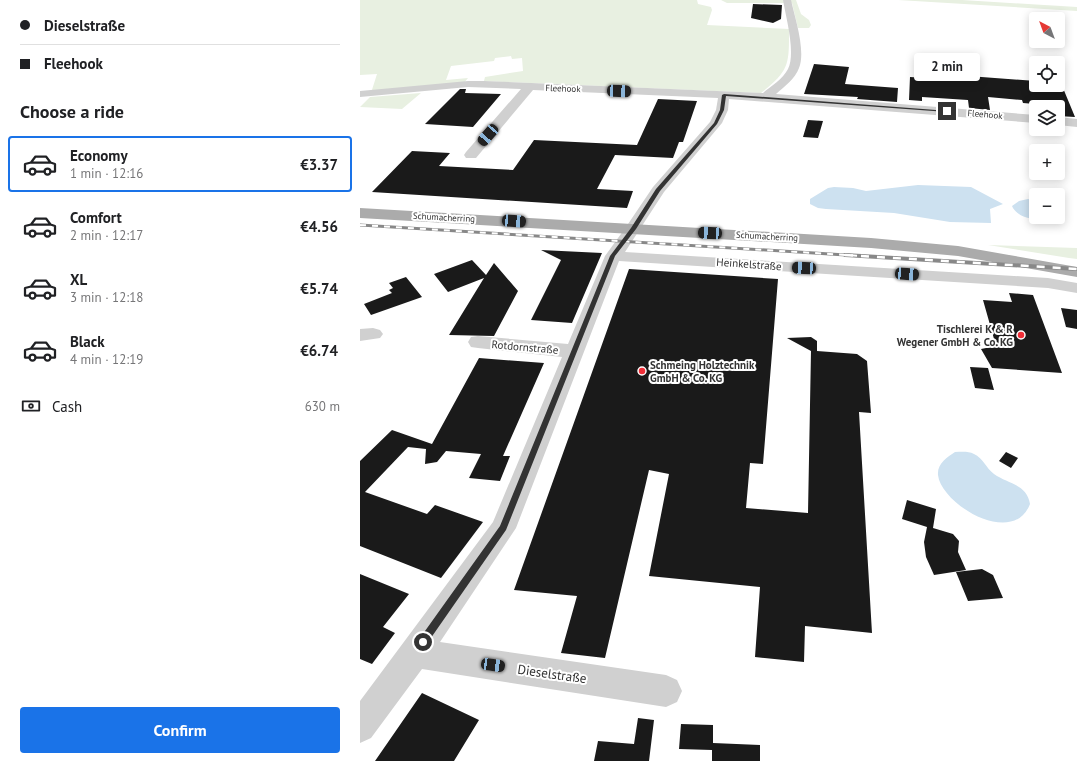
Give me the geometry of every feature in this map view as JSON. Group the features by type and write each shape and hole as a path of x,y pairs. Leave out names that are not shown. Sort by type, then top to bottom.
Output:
{"main road":[{"name":"Schumacherring","path":"360,213 780,237 958,251 1077,272"}],"street":[{"path":"766,97 794,68 793,28 787,0"},
{"name":"Fleehook","path":"360,94 468,84 766,97 1029,118"},
{"path":"471,154 529,87"},
{"path":"360,727 415,653 503,528 612,256 633,229 658,190 716,123 722,110 724,95"},
{"path":"1065,122 1077,123"},
{"name":"Heinkelstraße","path":"612,256 1048,283 1077,288"},
{"name":"Rotdornstraße","path":"478,342 573,351"},
{"name":"Dieselstraße","path":"415,653 666,691"}],"green space":[{"path":"360,0 697,0 698,4 711,7 712,10 707,25 789,29 788,59 783,72 761,93 484,81 485,77 523,71 522,58 512,59 511,56 495,58 494,61 451,66 446,80 468,78 464,83 371,93 377,74 360,75"},
{"path":"721,0 796,0 801,14 809,20 811,25 809,28 798,28 792,3 727,3"},
{"path":"898,0 962,0 1077,7 1077,11"},
{"path":"421,93 402,109 360,107 370,97"},
{"path":"988,245 1077,248 1077,259 1069,258"}],"water":[{"path":"918,185 971,187 1003,204 990,209 991,223 950,222 894,213 826,209 818,208 810,204 810,199 828,188 853,188 866,191"},
{"path":"1029,199 1029,218 1019,214 1012,206 1019,201"},
{"path":"955,452 969,452 974,454 994,474 1021,488 1028,497 1030,504 1021,517 1009,522 994,522 979,517 964,509 951,498 942,486 938,471 943,461"}],"building":[{"path":"753,4 782,5 781,19 773,23 751,18"},
{"path":"814,64 849,67 845,84 898,88 897,102 857,99 858,97 804,94"},
{"path":"955,75 1029,80 1029,92 1065,92 1075,117 1065,116 1065,100 1029,100 1029,104 1023,103 1022,100 988,97 990,110 969,108 968,100 922,97 922,101 909,100 910,77 956,80"},
{"path":"460,89 466,89 465,93 501,94 473,127 425,124"},
{"path":"658,99 697,101 683,142 679,142 673,158 615,155 597,189 633,191 627,208 372,192 412,151 450,153 439,166 513,170 534,140 637,145"},
{"path":"808,120 823,121 818,138 803,137"},
{"path":"541,250 602,253 572,323 531,320 561,260"},
{"path":"472,260 486,275 494,263 518,291 494,336 449,335 484,278 448,292 434,274"},
{"path":"629,269 778,279 763,464 750,463 746,508 808,513 811,351 787,338 811,337 817,341 817,351 857,354 867,361 871,413 859,412 872,633 805,626 804,662 755,657 760,587 649,576 669,474 649,470 605,658 561,653 577,596 514,590"},
{"path":"406,277 422,297 371,315 364,304 392,293 389,290 393,288 389,283"},
{"name":"Tischlerei K & R Wegener GmbH & Co. KG","path":"1009,293 1033,295 1062,373 992,368 981,349 996,346 983,300 1012,302"},
{"path":"1061,308 1077,310 1077,329 1066,327"},
{"path":"479,358 544,363 503,456 510,456 500,481 469,478 481,454 446,451 437,462 425,464 426,449 408,447 365,492 427,514 435,505 483,522 441,578 360,546 360,461 392,430 432,444"},
{"path":"970,367 988,368 994,390 975,388"},
{"path":"1006,452 1018,458 1011,468 999,461"},
{"path":"907,500 936,509 933,528 953,534 959,541 958,552 966,570 934,575 926,557 924,542 927,527 902,519"},
{"path":"982,569 993,575 1003,598 968,601 956,572"},
{"path":"360,574 409,594 383,627 395,633 372,664 360,659"},
{"path":"422,693 479,720 454,761 375,761"},
{"path":"638,718 654,720 649,761 594,761 598,741 634,744"},
{"path":"681,724 713,725 713,743 760,745 760,761 712,761 712,750 679,749"}],"railway":[{"path":"360,225 862,256"},
{"path":"845,255 1077,269"}],"place":[{"name":"Tischlerei K & R Wegener GmbH & Co. KG","path":"1021,335"},
{"name":"Schmeing Holztechnik GmbH & Co. KG","path":"642,371"}],"route":[{"path":"423,642 503,528 612,256 633,229 658,190 716,123 722,110 724,95 947,111"}]}
